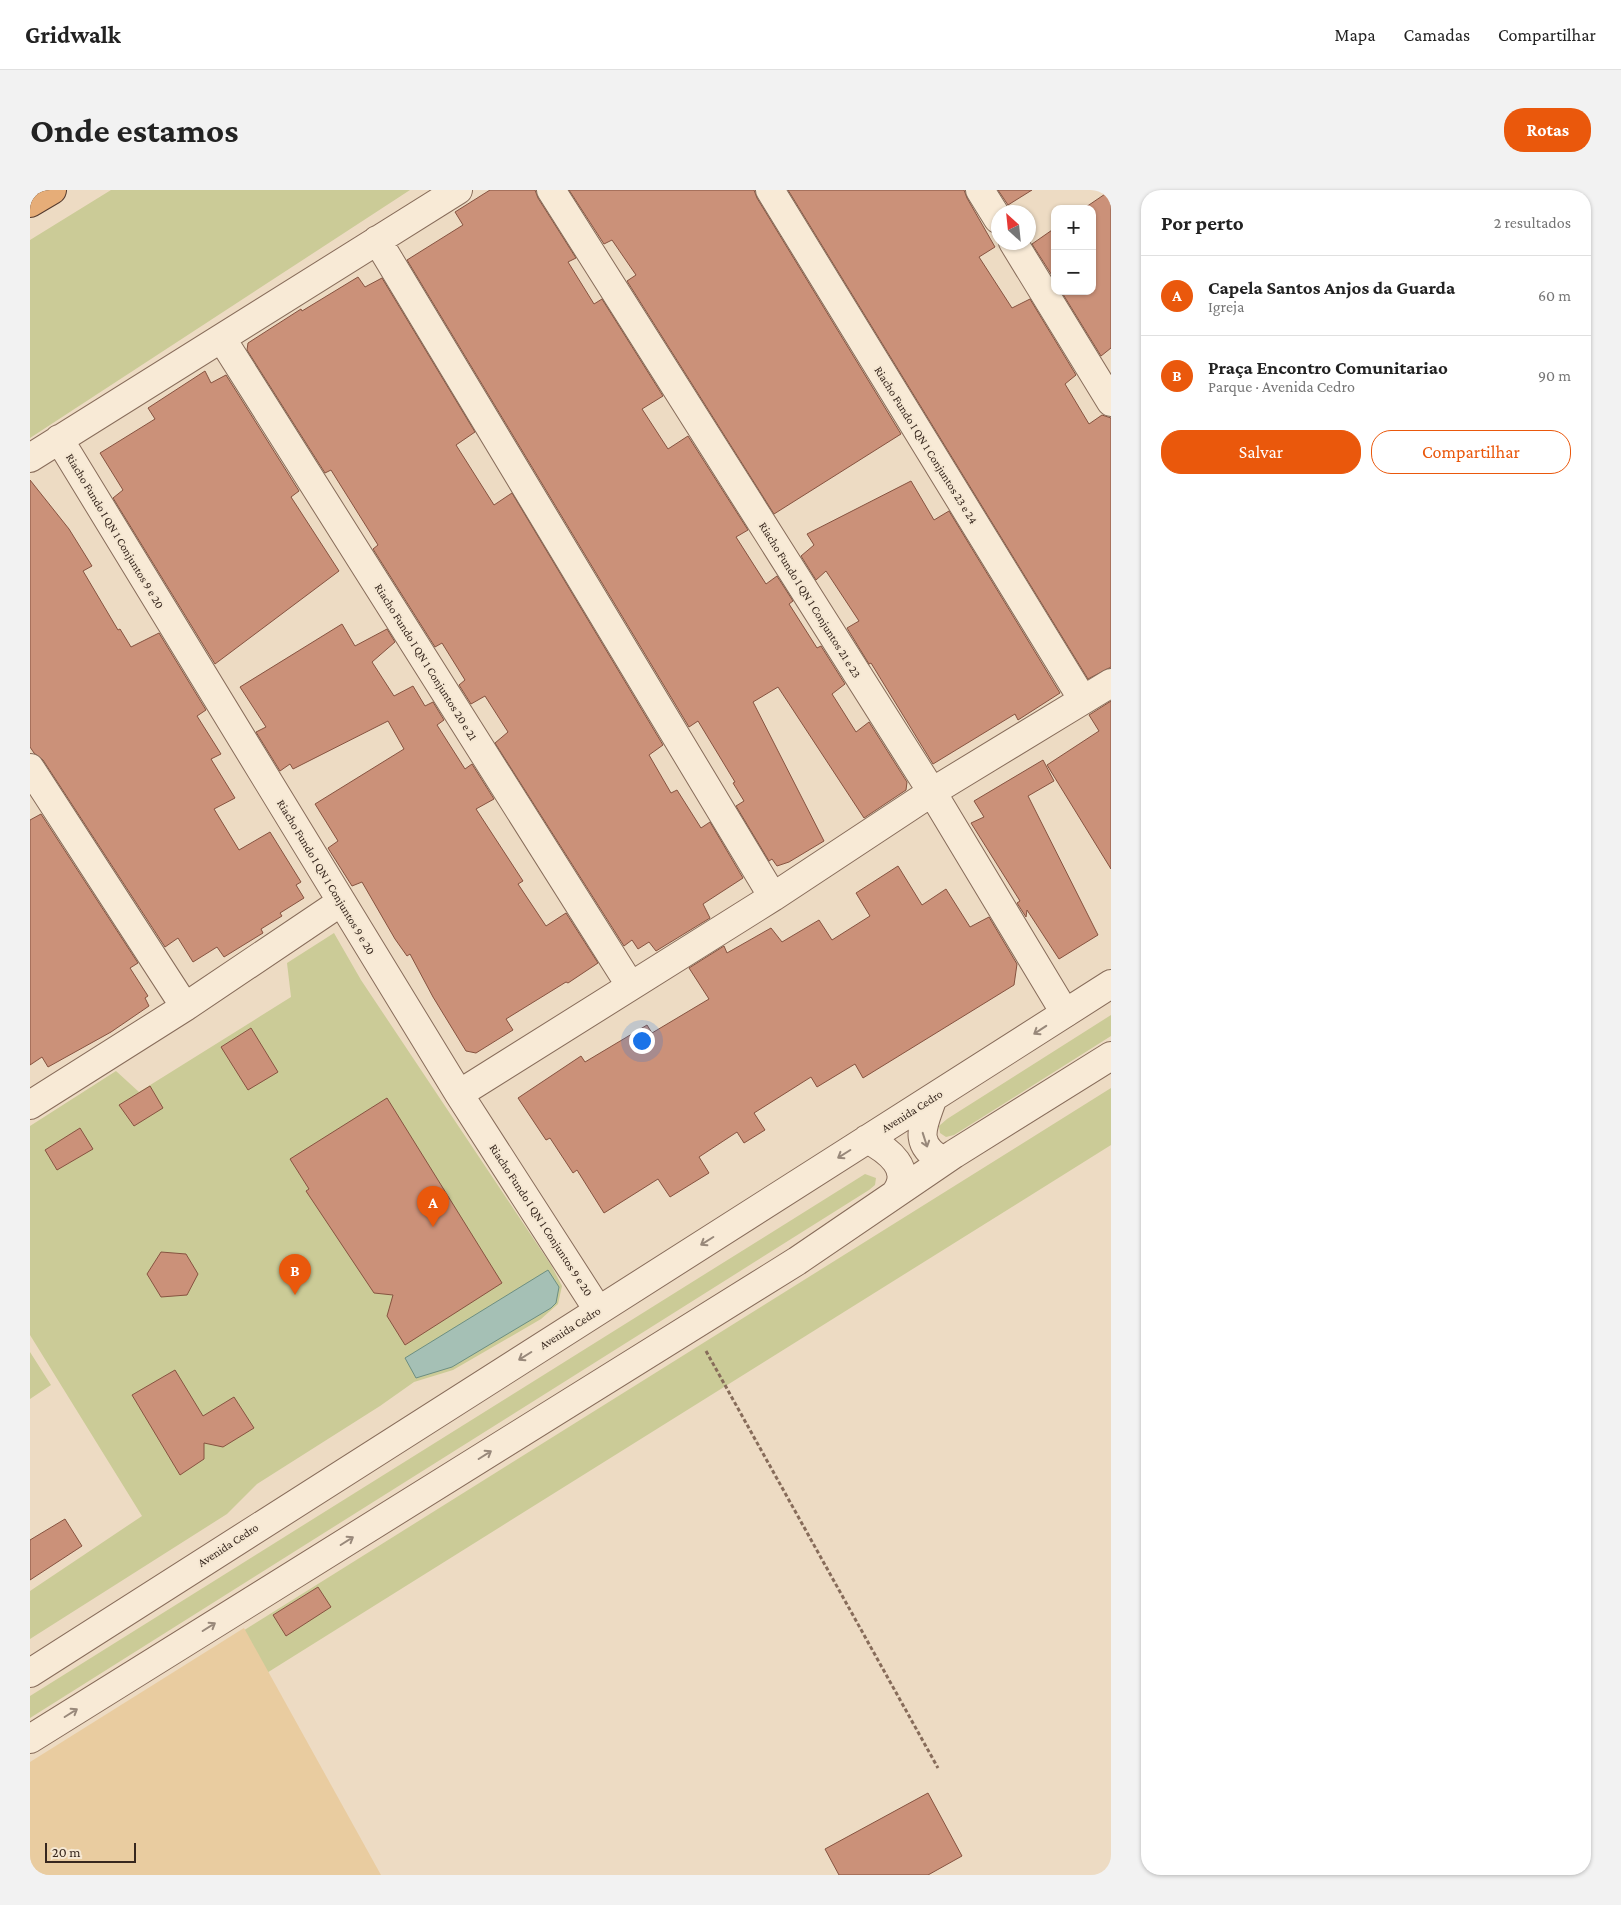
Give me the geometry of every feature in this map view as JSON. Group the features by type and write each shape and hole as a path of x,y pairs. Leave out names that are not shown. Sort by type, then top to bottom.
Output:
{"highway":[{"path":"30,203 52,190"}],"street":[{"path":"30,458 458,190"},
{"name":"Riacho Fundo I QN 1 Conjuntos 21 e 23","path":"551,190 932,792 1065,1013"},
{"name":"Riacho Fundo I QN 1 Conjuntos 23 e 24","path":"770,190 1083,700"},
{"path":"980,190 991,208"},
{"path":"377,240 773,897"},
{"path":"1018,250 1111,402"},
{"name":"Riacho Fundo I QN 1 Conjuntos 20 e 21","path":"222,339 630,985"},
{"name":"Riacho Fundo I QN 1 Conjuntos 9 e 20","path":"60,439 459,1094 598,1310"},
{"path":"459,1094 773,897 932,792 1111,683"},
{"path":"30,768 185,1007"},
{"path":"30,1105 185,1007 341,902"},
{"name":"Avenida Cedro","path":"30,1672 867,1139 932,1100 1111,984"},
{"path":"932,1100 922,1126 924,1143 932,1155 943,1161 1111,1056"},
{"path":"867,1139 886,1149 894,1158 902,1175 902,1185 895,1194"},
{"path":"30,1739 797,1261 954,1154"}],"path":[{"path":"705,1349 938,1768"}],"green space":[{"path":"111,190 410,190 30,438 30,240"},
{"path":"334,933 361,980 551,1265 562,1286 558,1304 541,1319 453,1370 414,1382 380,1406 257,1484 227,1514 30,1639 30,1591 142,1516 30,1335 30,1126 116,1071 139,1092 291,997 287,963"},
{"path":"1111,1015 1111,1036 954,1135 946,1137 940,1133 939,1126 947,1119"},
{"path":"1111,1088 1111,1145 30,1821 30,1764"},
{"path":"865,1174 876,1178 875,1185 869,1190 30,1718 30,1696"},
{"path":"30,1352 51,1385 30,1399"}],"sand":[{"path":"244,1628 381,1875 30,1875 30,1762"}],"shaded area":[{"path":"548,1270 559,1287 556,1303 551,1308 452,1367 416,1378 405,1358"}],"building":[{"path":"490,190 535,190 538,198 576,258 568,262 594,304 602,299 663,396 642,409 668,449 688,436 748,530 736,537 766,584 777,576 793,601 789,604 817,648 821,646 845,684 832,694 856,732 869,722 907,782 906,790 864,818 778,687 753,702 824,841 789,862 777,866 772,859 769,861 736,806 744,801 733,783 735,782 698,721 689,727 407,260 463,225 455,212"},
{"path":"569,190 754,190 757,198 901,434 774,514 627,281 636,275 612,240 604,244"},
{"path":"788,190 964,190 991,240 991,250 979,257 1012,308 1030,299 1076,375 1065,384 1089,424 1102,415 1111,418 1111,667 1088,679"},
{"path":"998,190 1032,190 1008,205"},
{"path":"1111,190 1111,348 1101,356 1063,295 1096,295 1096,205 1089,205"},
{"path":"1051,231 1051,274 1036,250 1036,241"},
{"path":"358,277 365,287 382,278 475,432 456,445 494,505 512,493 663,745 649,755 671,793 677,790 701,828 710,822 743,878 703,904 710,918 656,951 649,942 638,949 632,940 624,946 495,743 508,732 485,696 471,704 459,685 465,680 442,643 435,647 373,549 378,545 331,470 325,473 247,350 248,343 301,309 302,311"},
{"path":"205,371 211,383 226,375 299,491 291,497 339,571 215,664 113,498 123,490 100,453 155,419 148,408"},
{"path":"30,480 69,529 92,566 83,571 118,630 120,629 131,647 159,633 206,710 197,716 221,754 211,759 235,798 214,809 239,850 270,832 301,882 296,885 304,898 280,913 282,916 261,929 263,933 224,957 217,947 193,962 178,938 165,947 43,760 30,747"},
{"path":"911,481 934,520 949,511 1060,693 1018,720 1015,714 933,764 871,663 869,664 847,628 859,621 826,571 816,580 801,556 814,545 807,534"},
{"path":"342,624 355,646 387,629 395,642 372,662 394,696 413,686 425,706 433,702 444,720 437,725 465,769 472,764 494,799 476,809 523,881 518,884 546,926 566,913 598,963 506,1019 513,1030 476,1053 466,1051 433,997 410,954 407,956 395,939 362,882 352,886 328,848 338,841 315,804 404,749 388,721 293,769 290,764 280,771 256,732 266,727 240,687"},
{"path":"1111,701 1111,869 1047,765 1099,731 1089,715"},
{"path":"1043,760 1054,781 1028,796 1098,935 1059,959 1027,910 1026,917 1017,903 1020,901 971,823 984,817 974,801"},
{"path":"41,814 138,963 130,968 148,996 145,998 149,1006 111,1032 48,1067 42,1057 30,1065 30,820"},
{"path":"898,866 922,905 946,889 970,927 989,917 1017,964 1014,985 863,1078 855,1064 817,1087 811,1077 754,1113 765,1130 744,1143 737,1132 699,1157 709,1173 670,1197 658,1179 604,1213 577,1170 573,1173 550,1138 546,1140 518,1098 581,1056 585,1062 647,1025 652,1033 709,999 689,968 724,946 727,953 771,928 782,942 819,920 832,940 870,916 856,893"},
{"path":"251,1028 278,1072 248,1090 221,1047"},
{"path":"150,1086 163,1108 134,1126 119,1105"},
{"path":"387,1098 502,1283 405,1345 387,1316 393,1295 374,1293 306,1191 309,1189 290,1159"},
{"path":"80,1128 93,1149 57,1170 45,1150"},
{"path":"161,1252 186,1254 198,1274 187,1295 161,1297 147,1274"},
{"path":"175,1370 203,1416 234,1397 254,1428 223,1447 204,1443 204,1459 180,1475 132,1395"},
{"path":"65,1519 82,1546 30,1580 30,1540"},
{"path":"318,1587 331,1607 286,1636 273,1615"},
{"path":"928,1793 962,1856 928,1875 839,1875 825,1849"}],"place":[{"name":"Capela Santos Anjos da Guarda","path":"433,1227"},
{"name":"Praça Encontro Comunitariao","path":"295,1295"}]}
